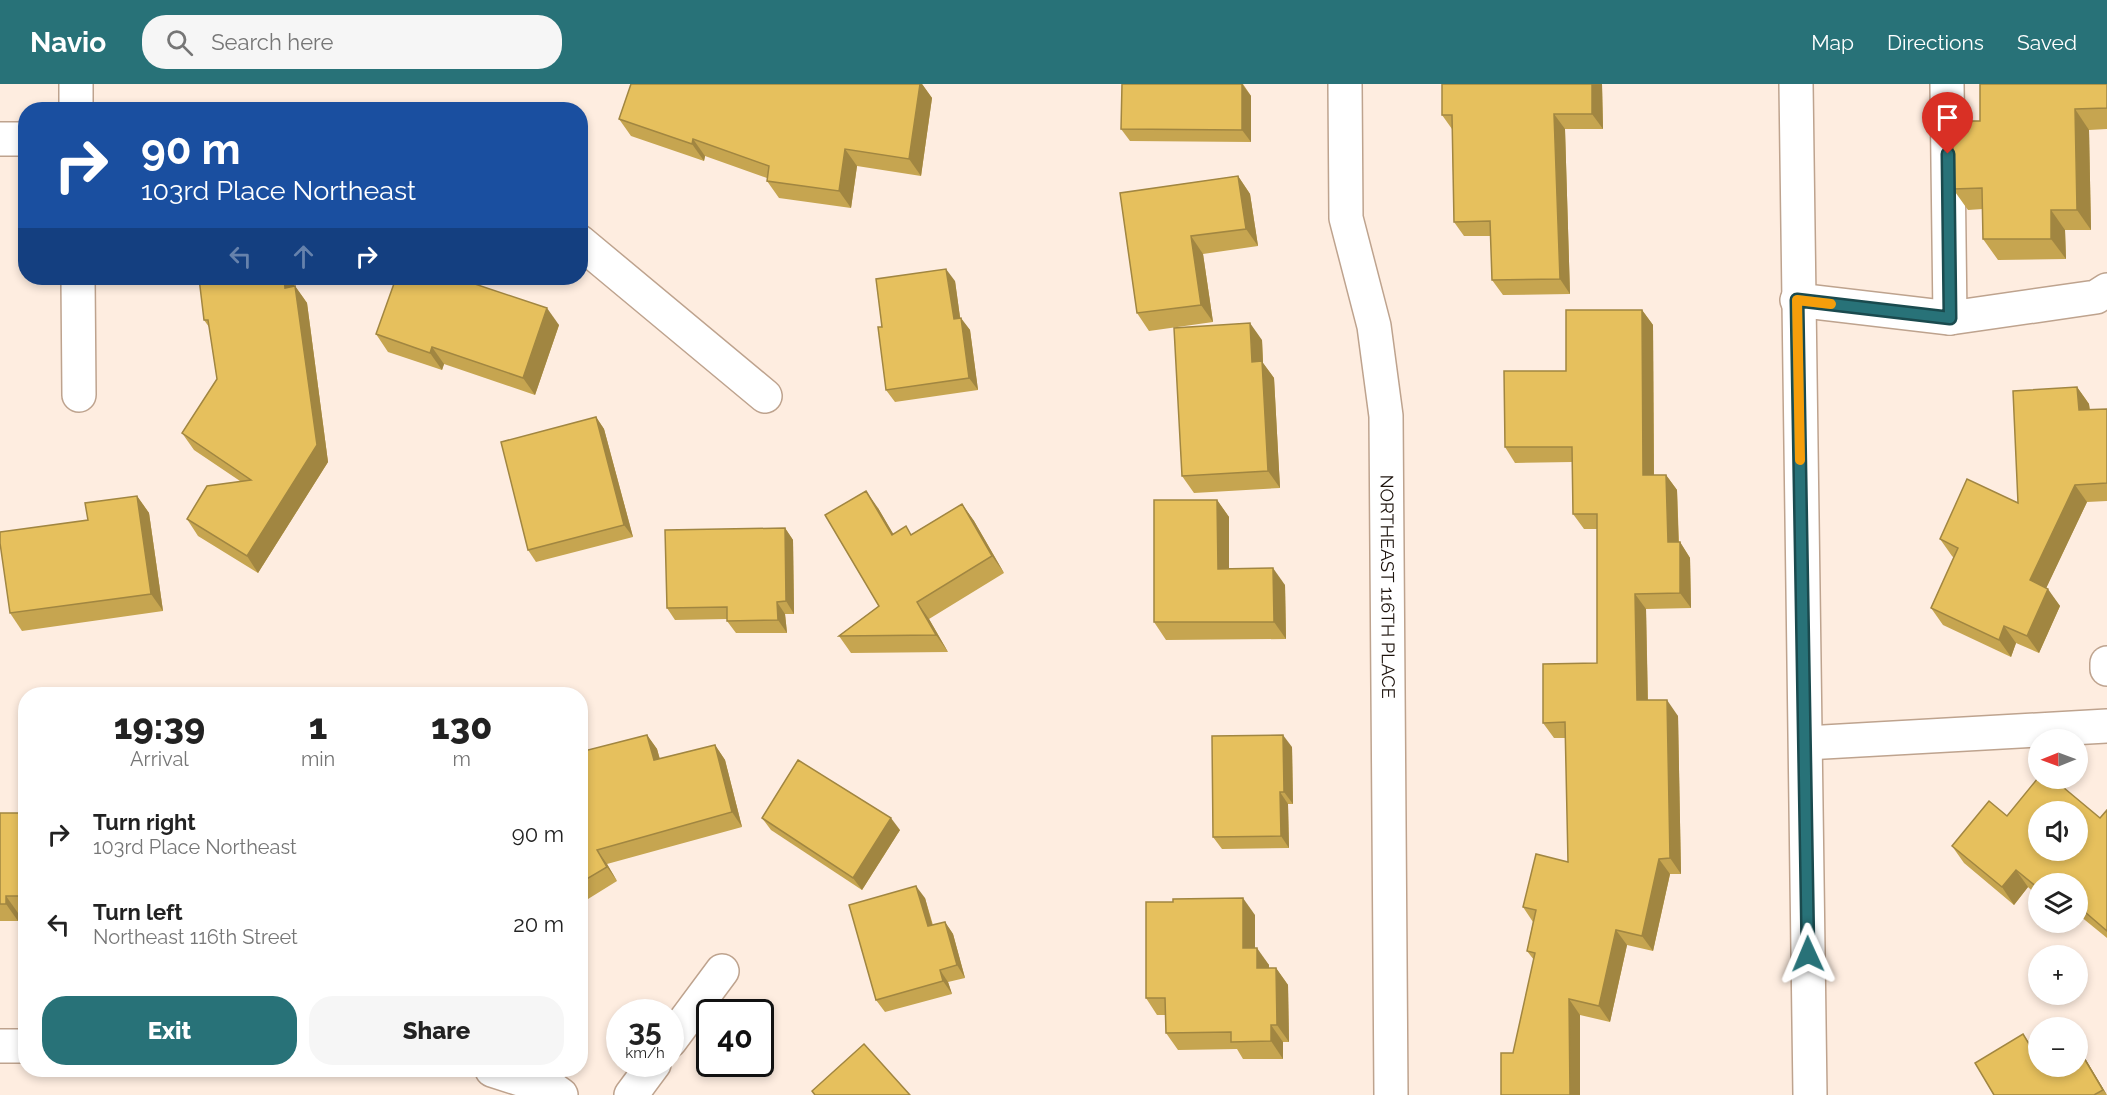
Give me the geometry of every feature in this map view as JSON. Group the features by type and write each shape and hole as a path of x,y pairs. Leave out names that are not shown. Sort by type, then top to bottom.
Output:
{"street":[{"path":"76,84 76,102"},
{"name":"NORTHEAST 116TH PLACE","path":"1345,84 1346,218 1374,326 1386,416 1391,1095"},
{"path":"1796,84 1797,300 1810,1095"},
{"path":"1947,84 1950,318"},
{"path":"0,139 18,139"},
{"path":"588,249 765,396"},
{"path":"78,285 79,395"},
{"path":"1797,300 1950,318 2096,297 2107,290"},
{"path":"2107,663 2107,669"},
{"path":"1806,743 2107,726"},
{"path":"684,1022 722,971"},
{"path":"0,1046 18,1046"},
{"path":"514,1077 554,1090 561,1095"},
{"path":"631,1095 644,1077"}],"building":[{"path":"631,84 920,84 909,159 845,149 839,191 767,181 769,166 693,139 692,144 619,119"},
{"path":"1122,84 1242,84 1242,130 1121,129"},
{"path":"1442,84 1592,84 1592,114 1554,114 1560,279 1492,280 1490,221 1454,222 1452,115 1442,115"},
{"path":"1980,84 2107,84 2107,108 2075,109 2077,210 2051,210 2051,239 1983,239 1982,188 1953,189 1953,121 1980,121"},
{"path":"1238,176 1246,229 1191,236 1201,305 1137,313 1120,193"},
{"path":"946,269 954,319 961,318 969,378 886,390 878,327 882,327 876,279"},
{"path":"200,285 285,285 285,288 295,286 317,445 247,556 187,519 207,486 251,480 182,433 217,379 208,320 204,320"},
{"path":"394,285 478,285 547,308 523,378 432,347 430,353 376,334"},
{"path":"1566,310 1642,310 1643,475 1666,475 1668,542 1680,542 1680,593 1635,594 1637,700 1667,700 1670,858 1659,859 1642,936 1616,930 1599,1006 1569,999 1570,1095 1501,1095 1501,1053 1513,1053 1535,953 1527,951 1536,910 1523,907 1536,854 1568,862 1565,722 1543,723 1543,664 1597,663 1597,514 1573,514 1572,447 1505,447 1504,371 1566,371"},
{"path":"1250,323 1252,362 1262,361 1268,471 1182,476 1174,328"},
{"path":"2077,387 2079,410 2107,409 2107,483 2075,485 2030,580 2048,589 2027,636 2004,626 1999,640 1931,608 1958,548 1940,539 1967,479 2018,503 2013,391"},
{"path":"596,417 624,525 528,550 501,442"},
{"path":"866,491 892,535 906,526 911,535 962,504 992,556 917,602 936,635 839,636 879,606 825,515"},
{"path":"137,496 151,594 10,613 0,532 88,520 85,503"},
{"path":"1154,500 1217,500 1218,569 1273,568 1274,622 1154,622"},
{"path":"785,528 786,601 777,602 778,620 727,621 727,607 667,608 665,530"},
{"path":"647,735 654,760 715,745 732,812 597,850 607,867 588,878 588,750"},
{"path":"1283,735 1284,792 1280,792 1281,836 1213,837 1212,736"},
{"path":"798,760 891,818 853,878 762,818"},
{"path":"2029,789 2065,789 2080,801 2028,801 2028,861 2088,861 2088,808 2100,818 2107,810 2107,931 2088,915 2088,873 2028,873 2028,880 2016,870 2002,887 1952,846 1989,801 2007,816"},
{"path":"0,813 18,813 18,896 6,896 6,904 0,904"},
{"path":"916,886 928,926 945,922 957,965 940,970 943,981 876,1000 849,905"},
{"path":"1243,898 1243,948 1257,948 1257,968 1276,968 1277,1025 1271,1025 1271,1041 1231,1042 1231,1032 1166,1033 1165,998 1146,998 1146,902 1173,902 1173,899"},
{"path":"2023,1034 2028,1042 2028,1077 2088,1077 2088,1065 2103,1090 2094,1095 1994,1095 1975,1063"},
{"path":"864,1044 910,1095 815,1095 812,1091"}],"slow traffic":[{"path":"1800,460 1797,300 1831,304"}],"route":[{"path":"1808,954 1797,300 1950,318 1948,154"}]}
